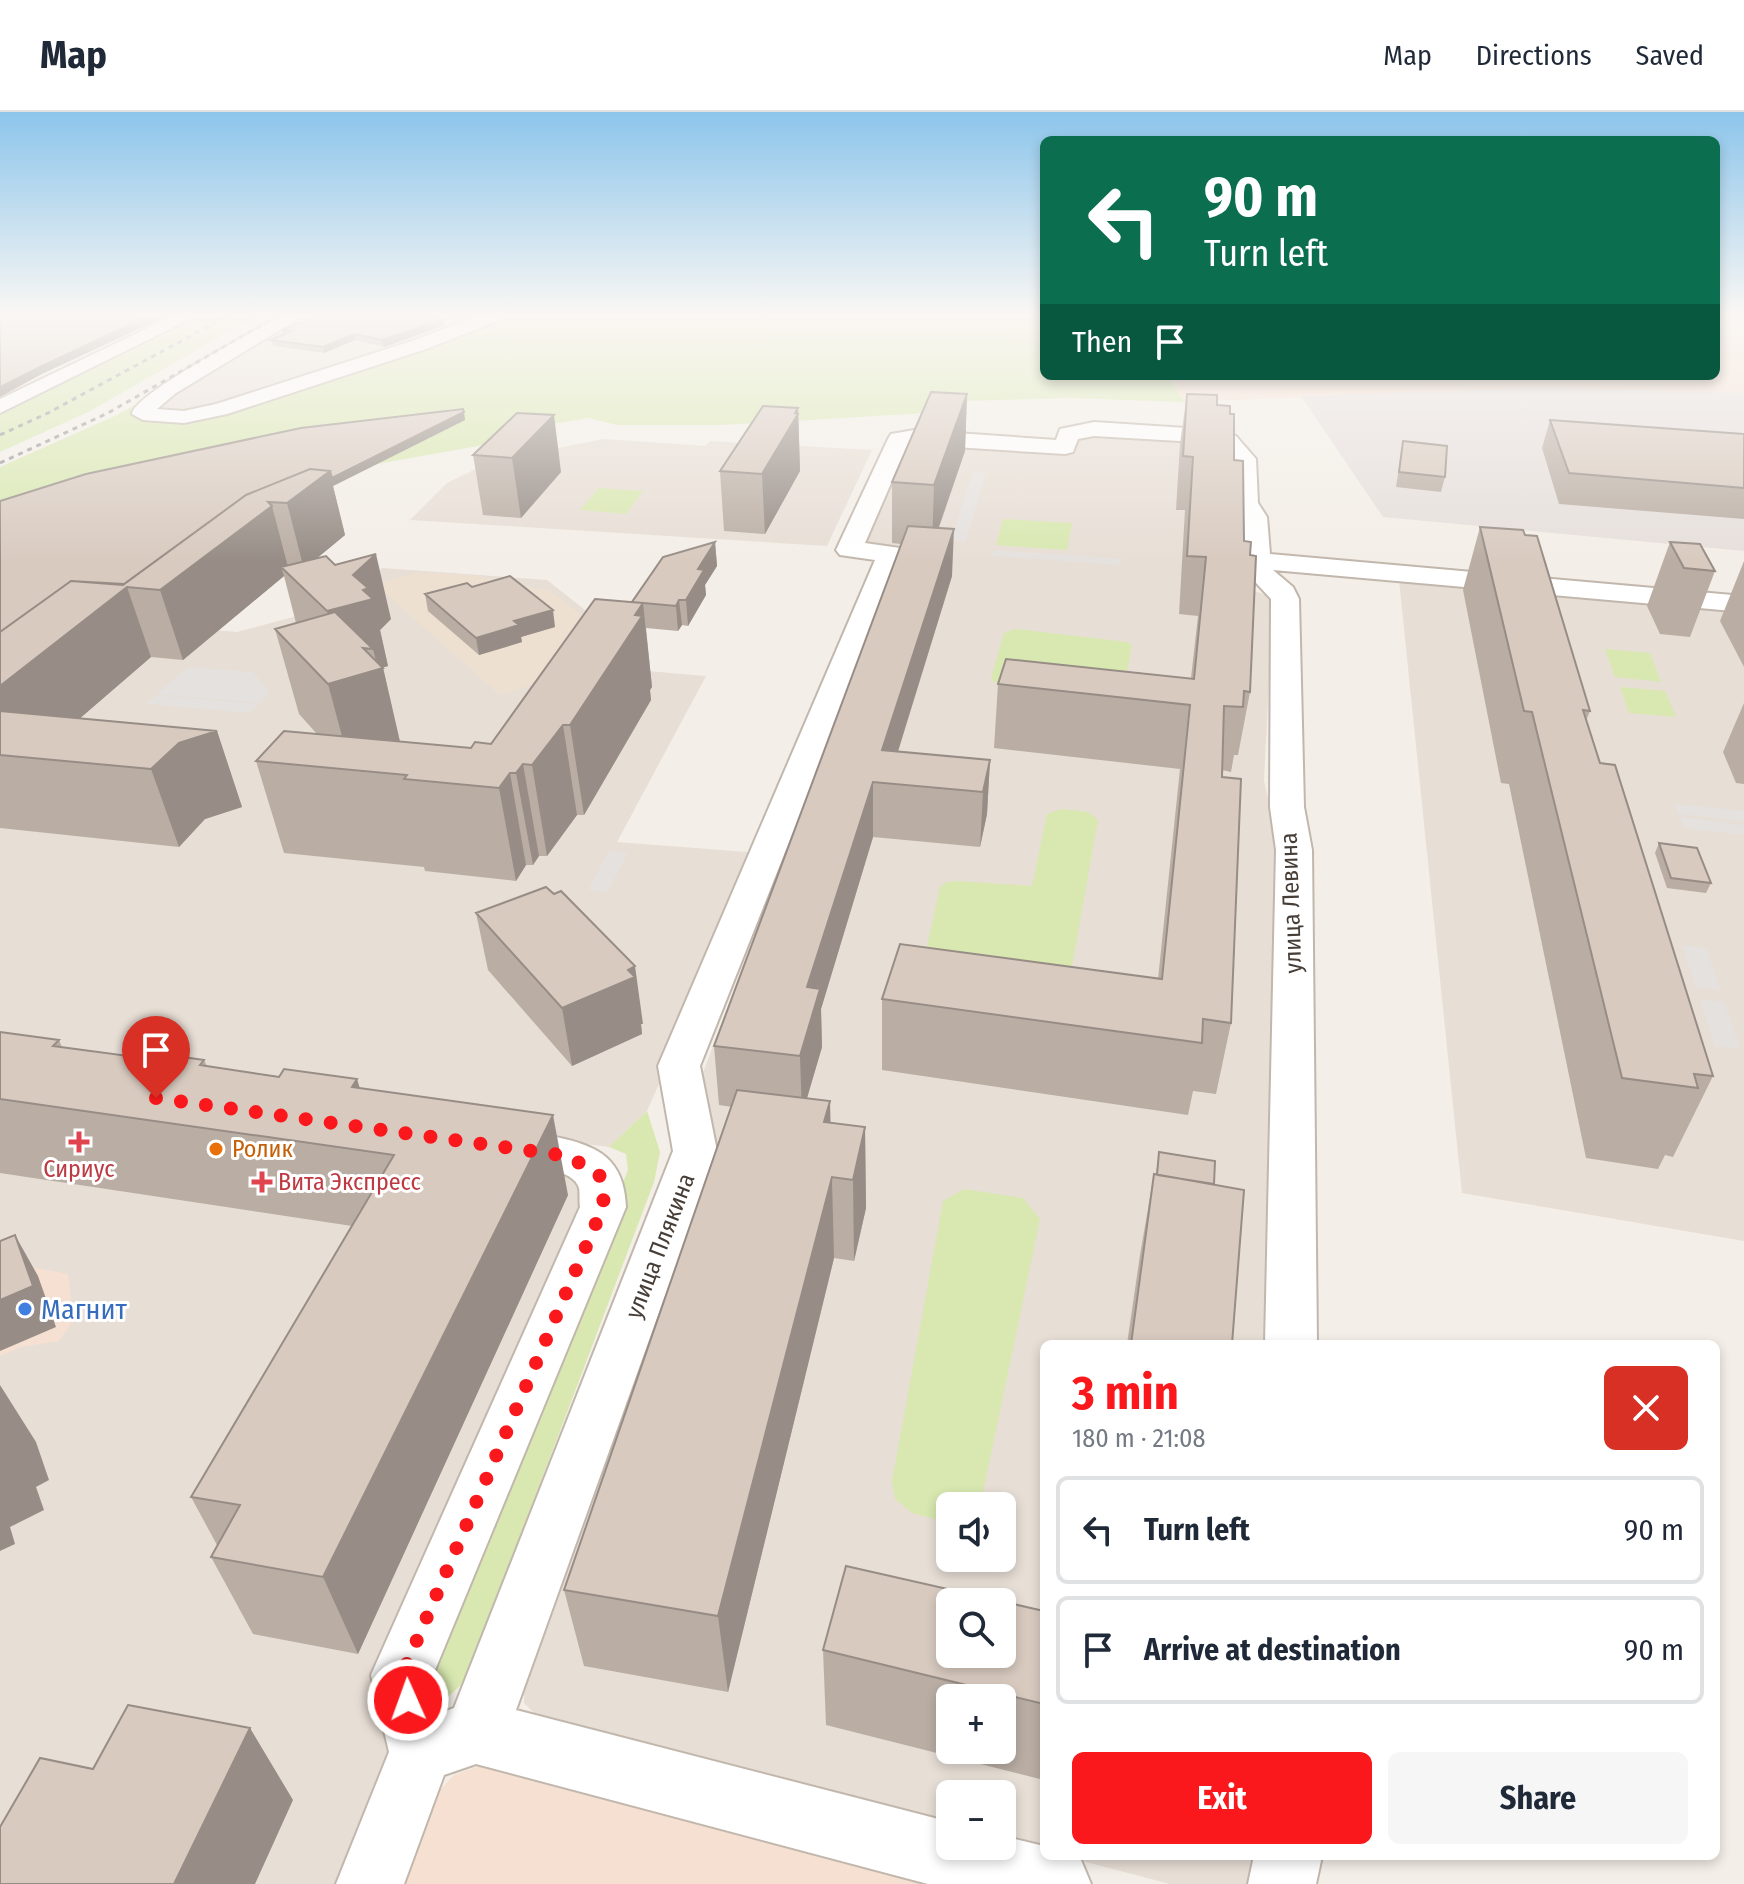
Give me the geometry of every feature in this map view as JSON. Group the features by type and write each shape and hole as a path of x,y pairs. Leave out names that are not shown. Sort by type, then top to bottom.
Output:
{"street":[{"path":"0,407 21,397"},
{"path":"158,397 147,404 142,410 143,414 184,417 220,410 261,397"},
{"name":"улица Плякина","path":"370,1884 448,1742 695,1151 679,1066 891,553 849,550 897,441 904,438 1065,447 1068,434 1094,429 1224,439 1245,459 1246,503 1255,517 1256,561"},
{"path":"1256,561 1744,604"},
{"name":"улица Левина","path":"1256,561 1258,571 1283,593 1285,599 1287,807 1294,850 1291,1340"},
{"path":"467,1142 567,1156 599,1174 604,1191 603,1207 402,1675 448,1742 1057,1884"},
{"path":"1282,1884 1287,1860"}],"shaded area":[{"path":"163,397 254,397 219,409 155,415 151,404"},
{"path":"1182,397 1319,397 1185,402"},
{"path":"1301,397 1744,397 1744,551 1383,517"},
{"path":"1104,433 1220,441 1239,461 1248,589 1273,597 1264,781 1278,841 1269,1340 1040,1340 1040,1850 1016,1844 1016,1780 936,1780 936,1823 540,1719 524,1703 524,1679 690,1106 905,550 862,546 904,442 1069,449 1074,436"},
{"path":"604,439 705,446 710,441 872,450 827,546 410,520 447,483 492,461"},
{"path":"973,472 986,473 965,542 951,541"},
{"path":"993,550 1121,559 1120,565 991,556"},
{"path":"382,568 547,580 604,625 577,665 706,676 617,842 760,853 647,1111 609,1147 0,1067 0,689 112,622 237,632 376,595 366,584"},
{"path":"419,572 479,576 550,591 592,623 556,677 500,695 375,584"},
{"path":"1399,580 1744,612 1744,1241 1462,1193"},
{"path":"188,667 253,672 270,692 259,703 157,694"},
{"path":"156,695 258,704 250,713 147,704"},
{"path":"1675,804 1744,811 1744,821 1678,814"},
{"path":"1680,817 1744,825 1744,835 1684,828"},
{"path":"609,851 628,853 607,892 588,890"},
{"path":"1682,945 1706,948 1720,990 1696,987"},
{"path":"1700,999 1724,1002 1740,1049 1715,1046"},
{"path":"0,1091 567,1170 592,1196 389,1745 381,1795 346,1884 0,1884"},
{"path":"0,1261 68,1274 73,1321 59,1341 21,1347 0,1356"},
{"path":"482,1765 961,1884 401,1884 433,1797 454,1775"},
{"path":"1078,1860 1258,1860 1249,1882 1245,1884 1170,1884"}],"green space":[{"path":"25,397 115,397 0,452 0,409"},
{"path":"150,397 154,397 132,414 140,418 181,419 250,397 1182,397 1185,402 1070,398 962,401 945,412 723,425 617,425 589,418 540,426 478,446 377,464 0,508 0,467 117,415"},
{"path":"599,488 643,491 626,514 580,510"},
{"path":"1003,519 1072,523 1067,550 996,545"},
{"path":"1015,629 1127,642 1132,646 1123,690 995,683 991,678 1004,633"},
{"path":"1605,649 1650,653 1661,682 1615,677"},
{"path":"1620,687 1665,691 1676,717 1629,713"},
{"path":"1061,809 1088,812 1098,820 1071,972 925,955 940,887 956,881 1032,886 1047,814"},
{"path":"647,1111 660,1152 654,1182 466,1680 449,1696 436,1699 426,1666 628,1170 626,1154 609,1147"},
{"path":"964,1189 1023,1198 1040,1219 983,1492 936,1492 936,1519 912,1513 895,1499 892,1481 943,1201"}],"building":[{"path":"929,397 966,397 934,485 892,482"},
{"path":"1187,397 1217,397 1217,405 1230,406 1230,414 1234,414 1234,460 1243,461 1244,541 1251,542 1250,555 1256,556 1250,692 1244,691 1243,707 1224,706 1222,777 1241,779 1231,1023 1203,1019 1202,1043 882,999 900,944 1162,979 1190,705 998,684 1006,659 1194,679 1206,557 1187,556 1193,457 1183,456"},
{"path":"763,406 798,408 795,413 798,414 762,474 720,471"},
{"path":"463,409 464,412 332,478 330,471 310,469 246,495 124,584 71,581 0,632 0,501 86,474 301,428"},
{"path":"517,413 554,415 512,458 473,455"},
{"path":"1550,420 1744,434 1744,488 1569,473"},
{"path":"1403,441 1447,446 1445,477 1399,472"},
{"path":"310,469 330,471 287,503 268,502 272,506 160,590 127,587 0,686 0,632 71,581 123,585 246,495"},
{"path":"908,526 954,529 882,750 990,760 983,792 873,782 807,987 820,989 800,1056 714,1046"},
{"path":"1480,527 1523,530 1525,535 1537,536 1590,711 1583,710 1600,763 1615,765 1713,1076 1694,1074 1698,1088 1622,1078 1532,712 1524,711"},
{"path":"715,542 698,569 704,570 686,600 679,600 676,606 632,602 663,557"},
{"path":"1670,542 1700,544 1715,571 1684,568"},
{"path":"376,554 353,575 368,588 363,590 373,599 327,611 281,567 326,556 335,565"},
{"path":"510,576 553,610 514,621 519,625 476,638 425,594 467,583 472,587"},
{"path":"595,599 643,603 635,615 642,616 570,725 563,725 532,765 523,764 516,773 510,773 499,788 404,779 407,775 256,761 284,731 471,748 475,742 491,744"},
{"path":"335,612 373,649 363,648 383,668 328,684 275,629"},
{"path":"0,711 217,731 179,743 151,769 0,755"},
{"path":"1659,843 1697,848 1711,883 1671,878"},
{"path":"546,887 554,894 561,891 635,966 628,970 635,977 562,1008 476,913"},
{"path":"0,1032 59,1040 53,1046 128,1056 134,1050 204,1060 200,1065 279,1077 284,1069 357,1079 352,1087 553,1115 323,1577 211,1557 240,1505 191,1497 394,1155 0,1099"},
{"path":"737,1090 830,1101 824,1122 865,1127 853,1180 832,1177 718,1616 564,1590"},
{"path":"1159,1152 1215,1161 1214,1184 1157,1175"},
{"path":"1154,1174 1244,1190 1232,1340 1132,1340"},
{"path":"15,1235 33,1286 0,1300 0,1241"},
{"path":"846,1566 943,1588 936,1588 936,1668 1016,1668 1016,1605 1040,1610 1040,1703 1016,1697 1016,1684 962,1684 823,1650"},
{"path":"128,1705 250,1728 174,1884 0,1884 0,1827 40,1758 93,1769"}],"railway":[{"path":"0,435 78,397"},
{"path":"0,463 136,397"}],"place":[{"name":"Сириус","path":"79,1142"},
{"name":"Ролик","path":"216,1149"},
{"name":"Вита Экспресс","path":"262,1182"},
{"name":"Магнит","path":"25,1309"}],"route":[{"path":"156,1098 567,1156 599,1174 604,1191 603,1207 402,1675 408,1700"}]}
